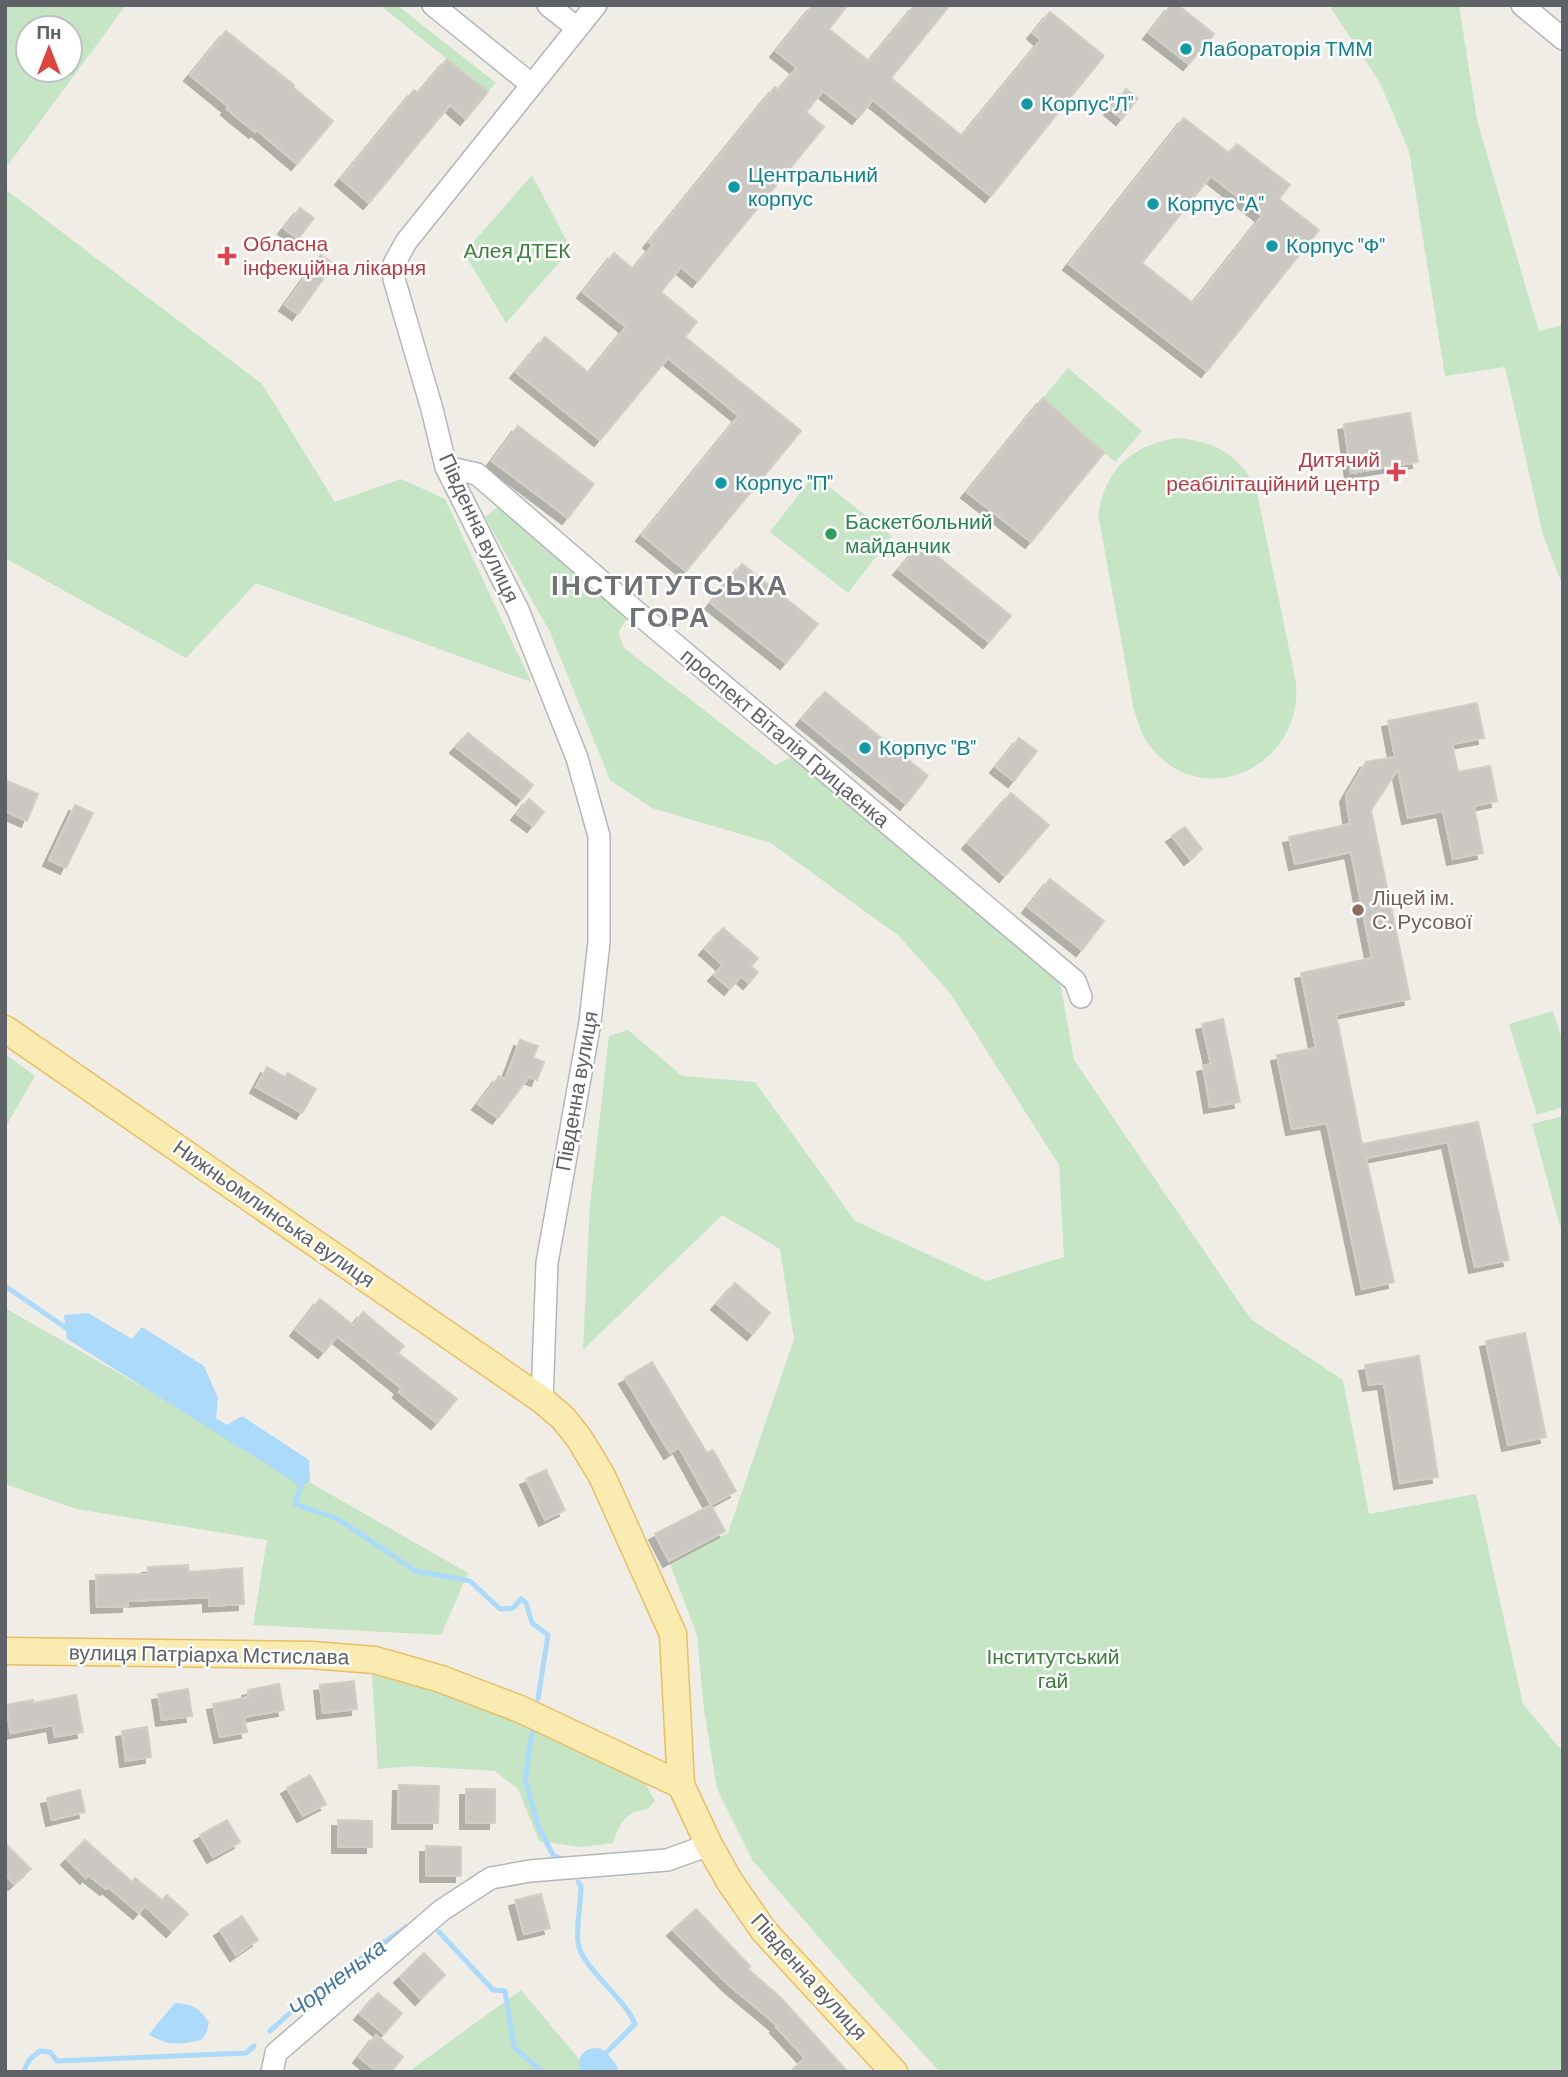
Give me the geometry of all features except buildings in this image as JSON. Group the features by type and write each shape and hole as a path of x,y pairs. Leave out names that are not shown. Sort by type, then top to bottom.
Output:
{"main road":[{"name":"Нижньомлинська вулиця","path":"5,1029 542,1400"},
{"name":"Південна вулиця","path":"542,1400 563,1418 579,1438 602,1476 673,1634 681,1785 709,1844 730,1882 764,1931 894,2072"},
{"name":"вулиця Патріарха Мстислава","path":"5,1651 311,1655 375,1660 441,1679 520,1709 681,1785"}],"street":[{"path":"433,5 532,85 596,5"},
{"path":"548,5 577,29"},
{"path":"1522,5 1563,39"},
{"name":"Південна вулиця","path":"532,85 406,242 394,264 394,279 446,467 518,610 577,758 599,836 599,942 590,1021 547,1263 542,1400"},
{"name":"проспект Віталія Грицаєнка","path":"446,467 477,474 657,630 1075,981 1081,997"},
{"path":"272,2072 276,2053 442,1910 491,1878 530,1871 667,1860 709,1844"}],"green space":[{"path":"5,5 126,5 84,62 84,14 14,14 14,84 68,84 5,169"},
{"path":"380,5 397,5 496,83 488,92"},
{"path":"1329,5 1459,5 1477,120 1539,331 1563,325 1563,586 1543,535 1505,367 1445,376 1409,151 1380,83"},
{"name":"Алея ДТЕК","path":"532,175 571,249 506,323 464,253"},
{"path":"5,189 262,384 335,502 401,479 445,499 531,682 256,583 186,658 5,558"},
{"path":"1068,368 1142,431 1115,462 1043,398"},
{"path":"1175,438 1201,442 1223,451 1241,466 1256,488 1296,683 1294,713 1283,738 1266,758 1244,772 1220,778 1194,776 1170,766 1149,745 1142,732 1134,710 1098,514 1108,484 1123,462 1145,447"},
{"name":"Баскетбольний майданчик","path":"814,475 892,536 848,593 770,532"},
{"name":"Інститутський гай","path":"502,504 629,616 618,632 624,648 775,765 794,756 1060,982 1074,1060 1234,1295 1252,1320 1343,1380 1369,1514 1476,1494 1523,1704 1563,1752 1563,2072 940,2072 753,1861 717,1789 704,1709 697,1635 670,1564 728,1533 794,1339 780,1249 722,1215 583,1350 590,1204 609,1036 628,1030 682,1076 755,1082 855,1221 986,1281 1064,1257 1059,1165 950,993 899,936 771,843 652,808 610,780 550,632 485,517"},
{"path":"1553,1011 1563,1042 1563,1107 1537,1115 1509,1024"},
{"path":"5,1054 35,1076 5,1128"},
{"path":"1563,1116 1563,1225 1560,1226 1532,1124"},
{"path":"5,1308 468,1573 441,1635 253,1625 267,1540 76,1509 5,1484"},
{"path":"372,1674 437,1689 638,1771 655,1801 648,1809 634,1812 624,1819 613,1843 580,1847 539,1841 518,1789 495,1771 412,1766 378,1769"},
{"path":"521,1990 590,2072 412,2072 412,2069"}],"water":[{"path":"88,1313 132,1339 142,1327 204,1366 218,1398 216,1418 227,1425 242,1416 309,1460 310,1481 301,1486 67,1339 64,1315"},
{"path":"175,2003 195,2008 206,2018 209,2023 201,2040 168,2043 149,2034"}],"waterway":[{"path":"5,1286 69,1330"},
{"path":"298,1484 301,1486 295,1504 338,1519 416,1571 470,1581 500,1609 513,1608 521,1599 526,1603 532,1623 548,1635 538,1699"},
{"path":"532,1732 525,1780 539,1828 553,1855 563,1860"},
{"path":"578,1882 581,1886 578,1936 581,1951 635,2024 595,2064 582,2072"},
{"name":"Чорненька","path":"270,2031 291,2012 308,2005 323,1985 406,1927"},
{"name":"Чорненька","path":"439,1932 493,1990 505,1991 514,2047 542,2072"},
{"name":"Чорненька","path":"23,2072 30,2059 40,2051 50,2052 57,2061 246,2053 254,2046"},
{"path":"595,2064 602,2072"}],"place":[{"name":"Лабораторія ТММ","path":"1186,49"},
{"name":"Корпус\"Л\"","path":"1027,104"},
{"name":"Центральний корпус","path":"734,187"},
{"name":"Корпус \"А\"","path":"1153,204"},
{"name":"Корпус \"Ф\"","path":"1272,246"},
{"name":"Обласна інфекційна лікарня","path":"227,256"},
{"name":"Дитячий реабілітаційний центр","path":"1396,472"},
{"name":"Корпус \"П\"","path":"721,483"},
{"name":"Баскетбольний майданчик","path":"831,534"},
{"name":"Корпус \"В\"","path":"865,748"},
{"name":"Ліцей ім. С. Русової","path":"1358,910"}],"district":[{"name":"ІНСТИТУТСЬКА ГОРА","path":"670,601"}]}
